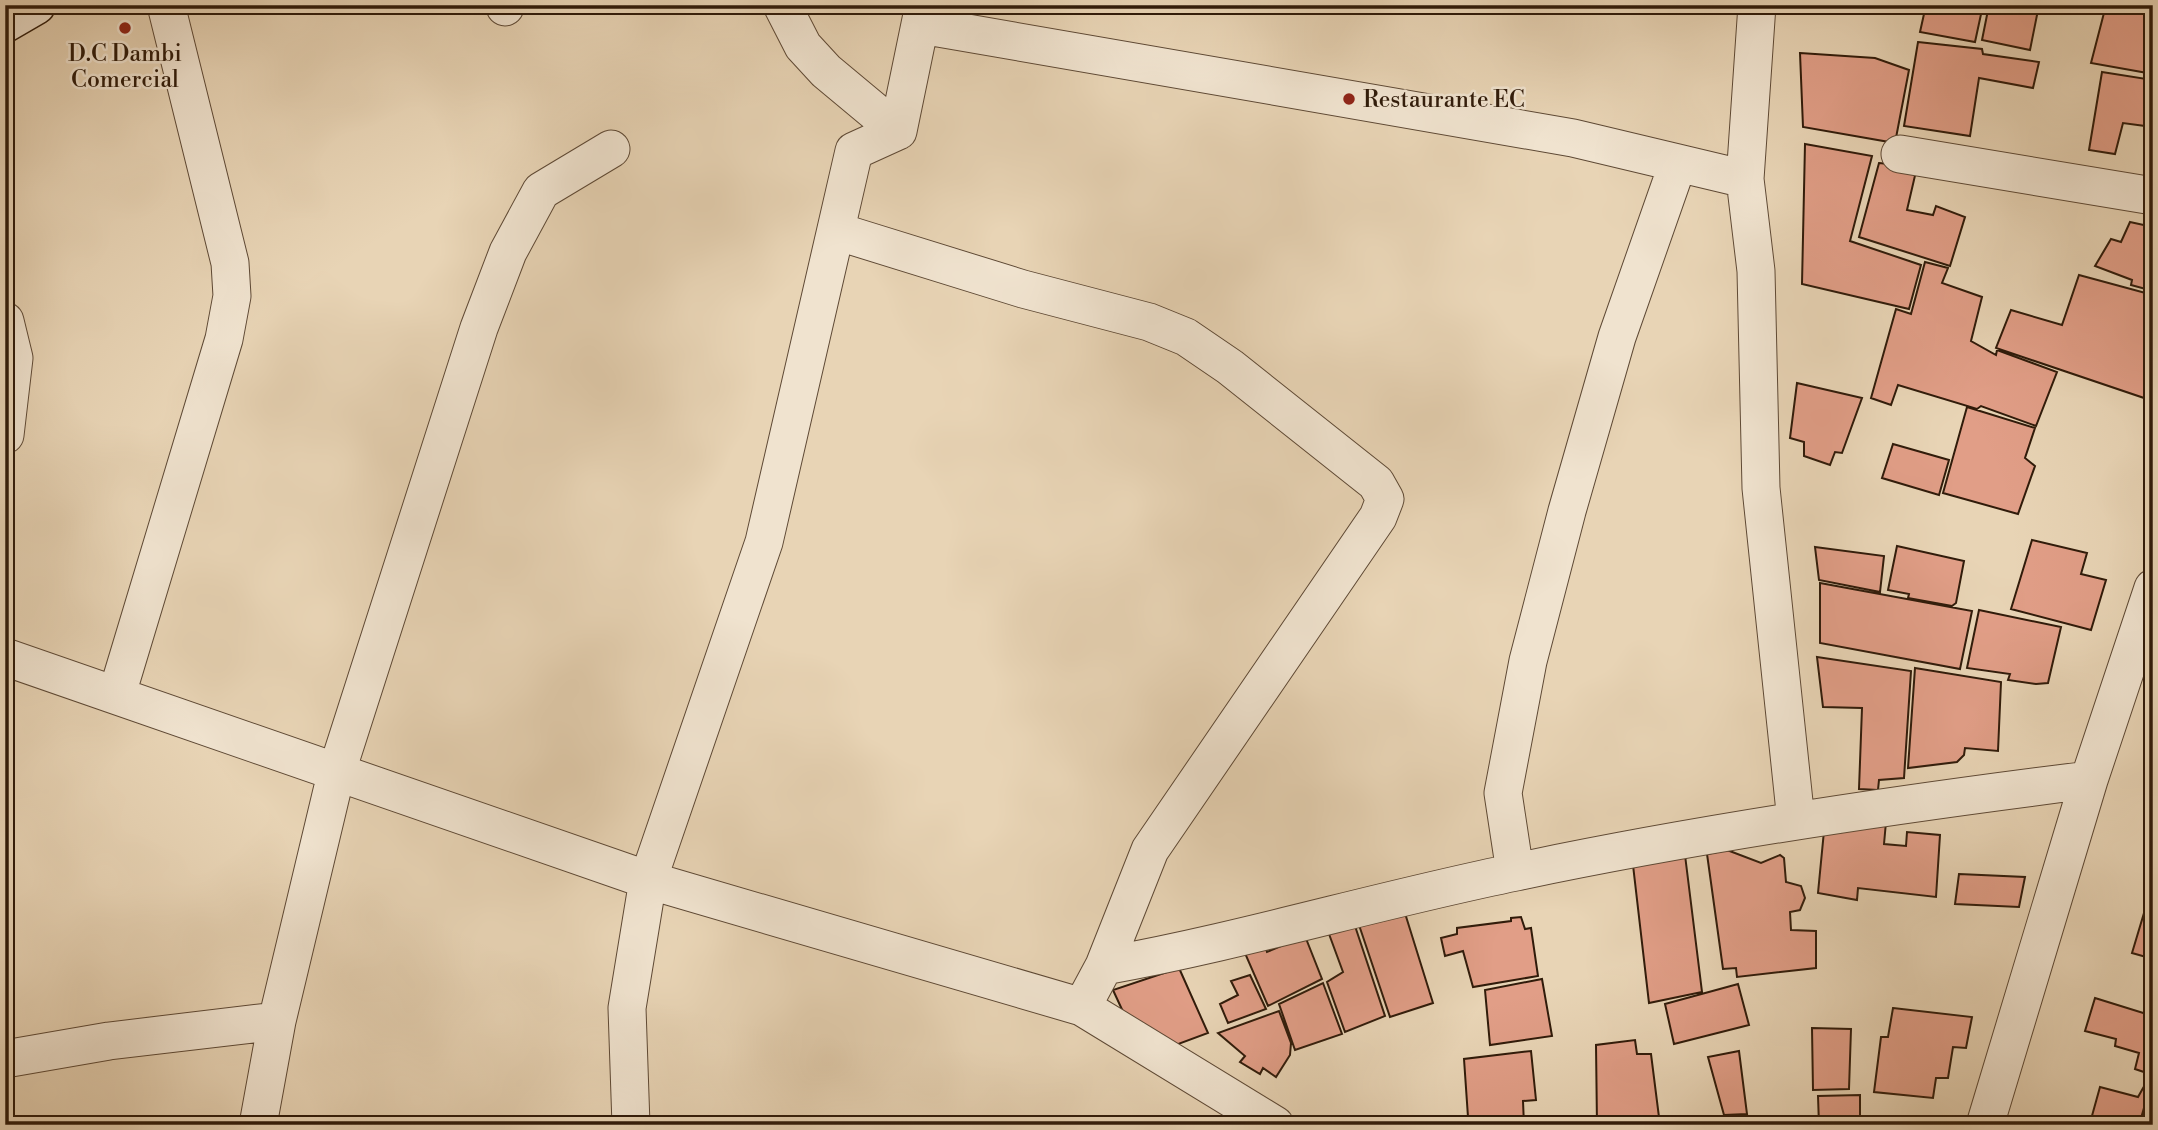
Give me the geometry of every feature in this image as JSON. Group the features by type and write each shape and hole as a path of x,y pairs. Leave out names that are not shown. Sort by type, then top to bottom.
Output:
{"main road":[{"path":"5,23 36,5"}],"street":[{"path":"117,694 224,339 232,296 230,263 166,5"},
{"path":"782,5 803,46 826,71 898,131"},
{"path":"1757,5 1745,179 1756,271 1761,488 1796,821"},
{"path":"898,131 923,15 1573,138 1745,179"},
{"path":"631,1125 627,1008 648,880 764,542 854,152 898,131"},
{"path":"258,1125 277,1021 336,774 480,328 508,252 541,191 611,149"},
{"path":"1900,154 2153,196"},
{"path":"1515,872 1503,793 1528,661 1618,337 1678,163"},
{"path":"836,231 1023,289 1149,322 1186,337 1230,367 1376,483 1385,499 1378,517 1150,850 1104,966 1082,1007"},
{"path":"5,321 15,358 5,435"},
{"path":"1985,1125 2089,780 2153,588"},
{"path":"5,657 648,880 1082,1007 1275,1125"},
{"path":"1104,966 1201,949 1515,872 1796,821 2089,780"},
{"path":"5,1059 109,1041 277,1021"}],"building":[{"path":"1926,5 1983,5 1975,42 1920,32"},
{"path":"1989,5 2039,5 2030,50 1982,40"},
{"path":"2136,5 2153,5 2153,74 2091,63 2105,9 2134,11"},
{"path":"1918,42 1982,49 1983,54 2039,62 2033,88 1979,78 1970,136 1904,126"},
{"path":"1800,53 1875,58 1909,70 1895,143 1803,127"},
{"path":"2102,72 2153,80 2153,127 2123,123 2115,154 2089,150"},
{"path":"1805,144 1872,156 1850,241 1921,265 1909,309 1802,284"},
{"path":"1879,163 1917,167 1907,210 1933,215 1936,206 1965,217 1950,266 1859,237"},
{"path":"2130,222 2153,227 2153,291 2131,285 2132,280 2095,266 2111,239 2121,242"},
{"path":"1925,262 1948,268 1942,283 1982,297 1971,341 1996,355 1997,350 2057,372 2036,426 1981,406 1977,409 1898,385 1891,405 1871,398 1896,309 1911,314"},
{"path":"2079,275 2153,295 2153,401 1996,348 2011,310 2062,325"},
{"path":"1797,383 1862,398 1842,453 1835,452 1830,465 1804,456 1804,442 1790,438"},
{"path":"1967,407 2035,428 2025,458 2035,466 2018,514 1943,493"},
{"path":"1893,444 1949,460 1939,495 1882,478"},
{"path":"2032,540 2087,553 2081,574 2106,580 2091,630 2011,609"},
{"path":"1897,546 1964,561 1956,603 1952,606 1908,598 1909,594 1888,590"},
{"path":"1815,547 1884,556 1880,592 1819,580"},
{"path":"1820,583 1972,611 1960,669 1820,643"},
{"path":"1979,610 2061,627 2048,683 2008,680 2010,674 1967,668"},
{"path":"1817,657 1911,671 1904,778 1879,780 1878,790 1859,789 1862,708 1823,707"},
{"path":"1915,668 2001,682 1998,751 1965,748 1964,755 1957,762 1908,768"},
{"path":"1886,822 1884,844 1906,846 1907,832 1940,835 1936,897 1858,888 1857,900 1818,893 1824,831"},
{"path":"1727,850 1761,863 1780,855 1784,858 1786,882 1801,886 1805,898 1800,910 1790,912 1791,930 1816,931 1816,968 1737,977 1736,968 1723,969 1707,854"},
{"path":"1685,855 1702,992 1649,1003 1633,865"},
{"path":"1959,874 2025,877 2019,907 1955,904"},
{"path":"2153,883 2153,959 2132,953"},
{"path":"1404,910 1433,1003 1390,1017 1359,925"},
{"path":"1521,917 1525,929 1531,928 1538,976 1473,987 1463,951 1445,956 1441,938 1457,934 1457,928 1511,921 1511,918"},
{"path":"1355,926 1385,1016 1345,1032 1327,982 1343,972 1329,934"},
{"path":"1305,936 1322,979 1268,1006 1244,951 1265,945 1267,952"},
{"path":"1179,968 1208,1033 1173,1046 1125,1016 1113,990"},
{"path":"1250,975 1266,1009 1228,1023 1220,1004 1238,995 1231,981"},
{"path":"1542,979 1552,1036 1490,1045 1485,990"},
{"path":"1323,983 1342,1034 1295,1050 1279,1004"},
{"path":"1738,984 1749,1025 1674,1044 1665,1004"},
{"path":"2095,998 2153,1016 2153,1075 2135,1069 2139,1053 2115,1046 2116,1039 2085,1031"},
{"path":"1893,1008 1972,1017 1966,1048 1953,1047 1948,1078 1936,1078 1933,1098 1874,1092 1881,1037 1888,1037"},
{"path":"1279,1011 1291,1043 1290,1055 1276,1077 1263,1068 1260,1074 1240,1062 1245,1056 1218,1033"},
{"path":"1812,1028 1851,1029 1849,1089 1813,1090"},
{"path":"1635,1040 1637,1054 1651,1054 1660,1125 1597,1125 1596,1045"},
{"path":"1531,1051 1536,1100 1523,1101 1524,1125 1503,1125 1468,1117 1464,1059"},
{"path":"1739,1051 1747,1114 1724,1115 1708,1057"},
{"path":"2147,1081 2153,1082 2153,1103 2146,1101 2139,1125 2090,1123 2100,1087 2138,1097"},
{"path":"1860,1095 1860,1125 1819,1125 1818,1096"}],"place":[{"name":"D.C Dambi Comercial","path":"125,28"},
{"name":"Restaurante EC","path":"1349,99"}]}
